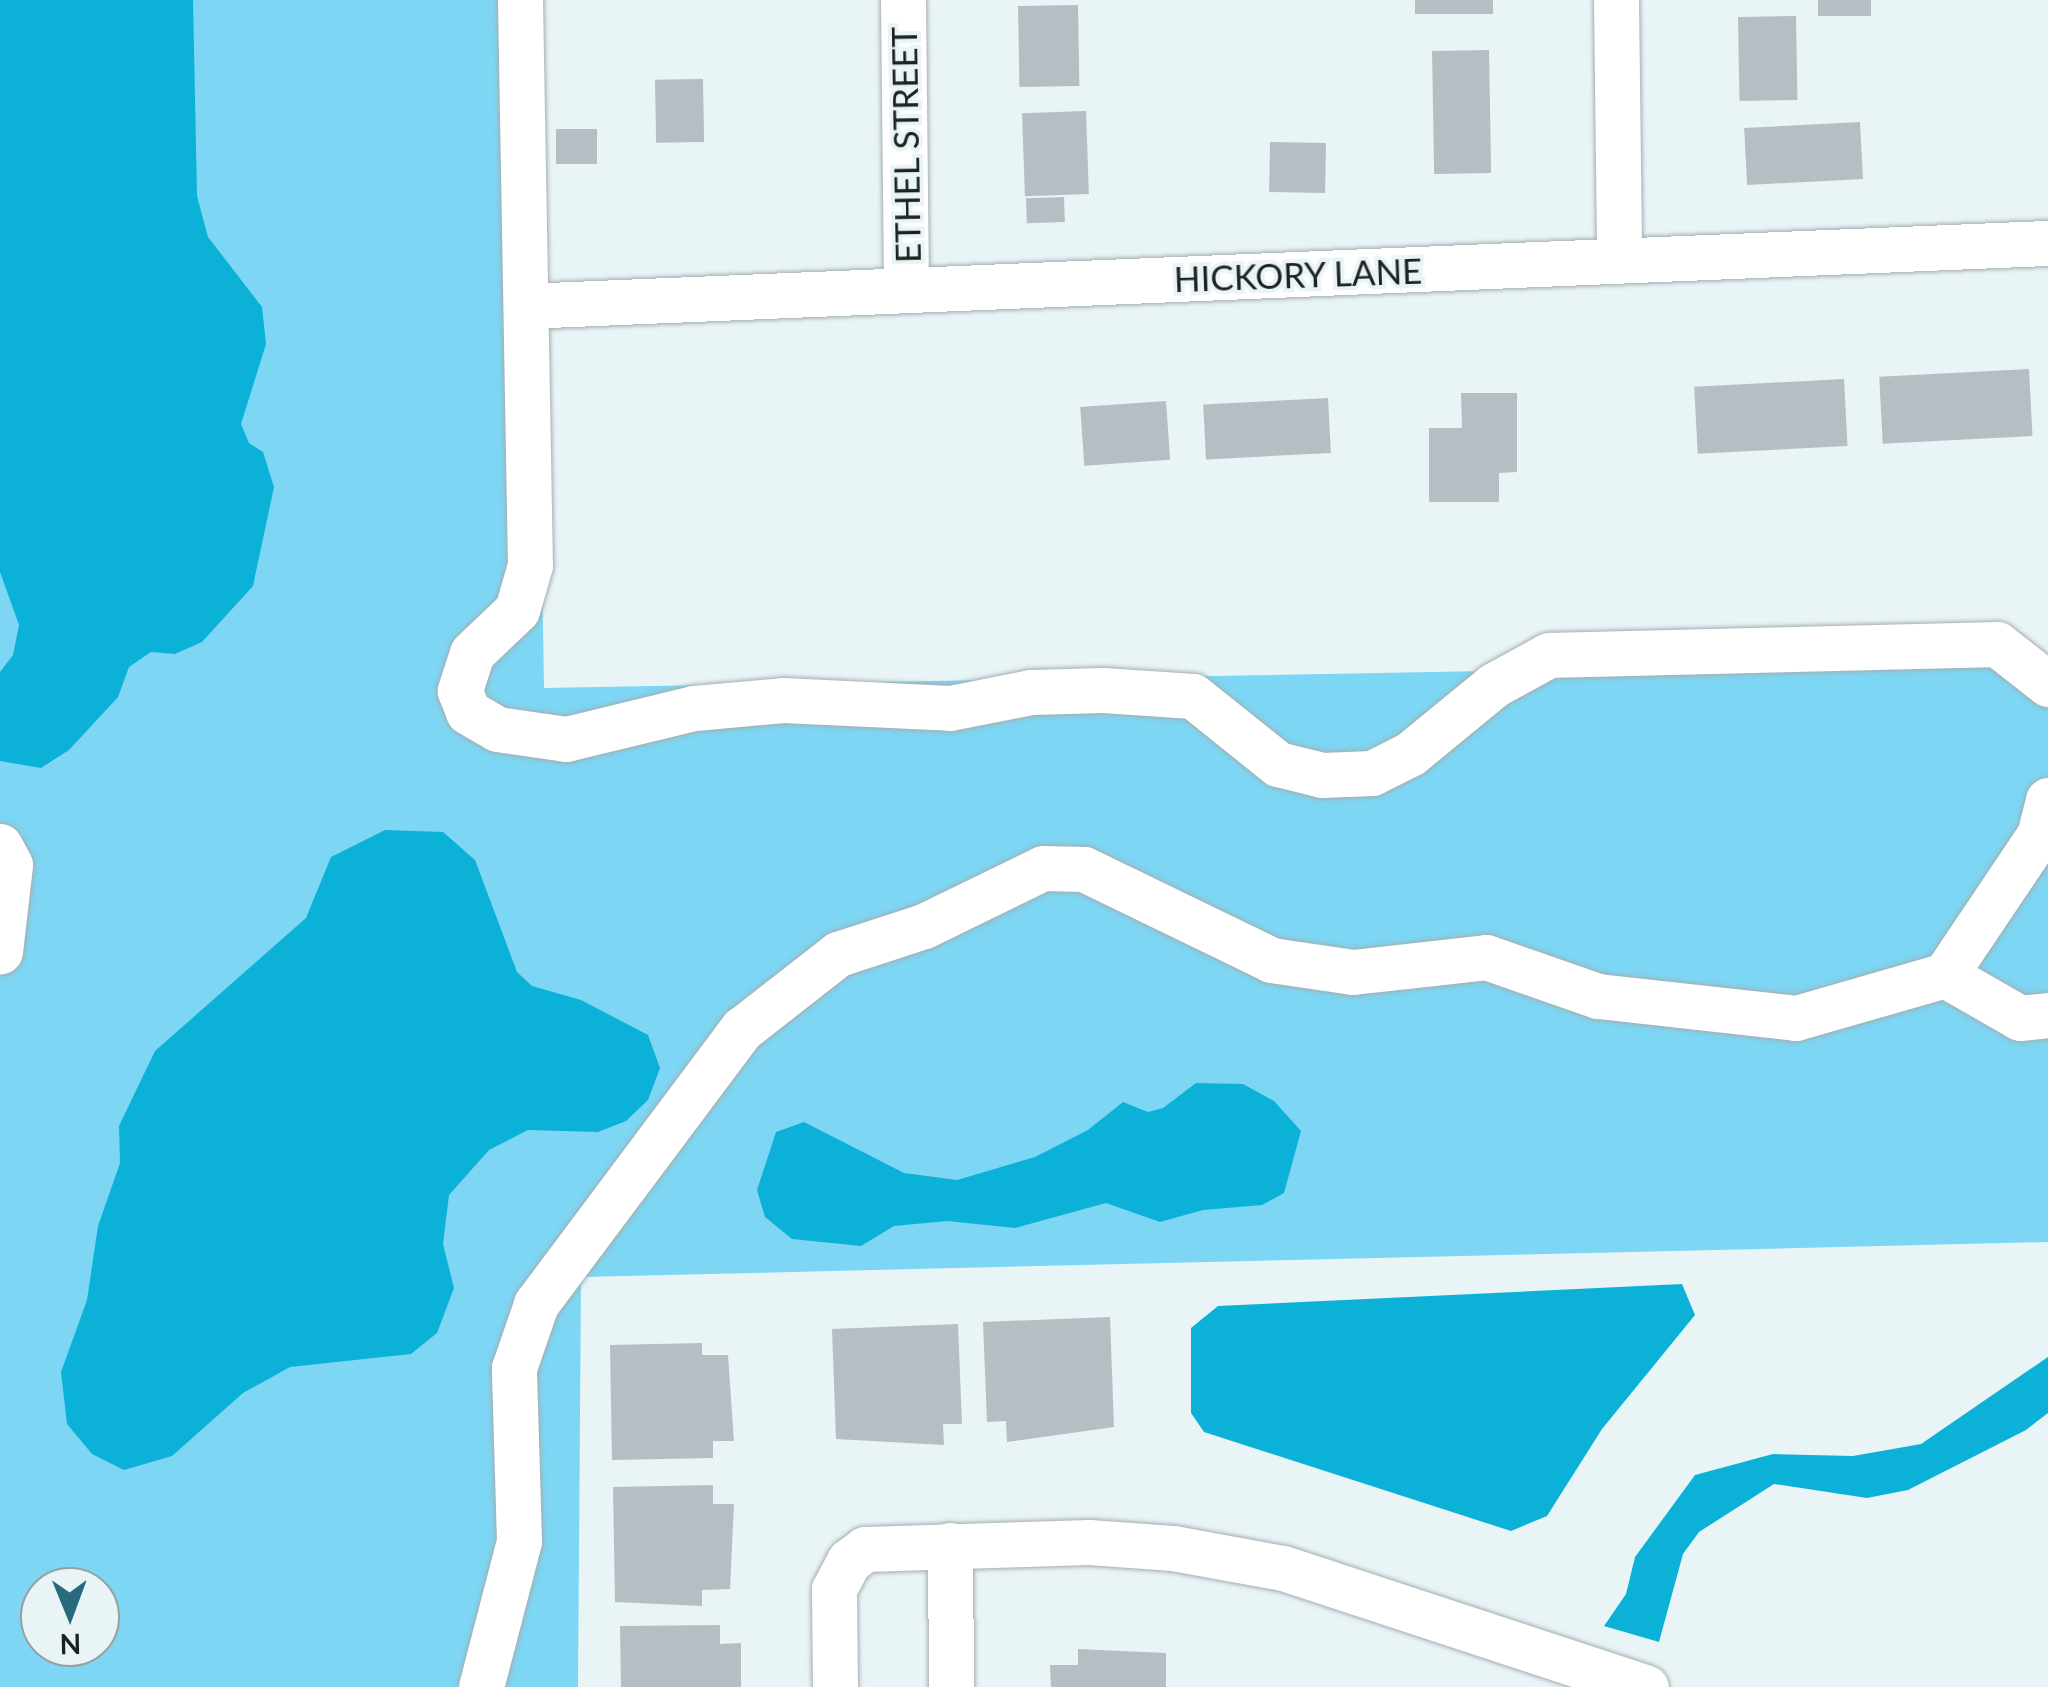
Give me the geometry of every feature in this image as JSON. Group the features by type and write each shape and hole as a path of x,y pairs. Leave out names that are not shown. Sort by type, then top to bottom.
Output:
{"street":[{"path":"520,0 530,565 517,610 472,653 460,691 468,712 497,729 566,740 694,708 782,700 950,708 1031,692 1103,690 1193,696 1278,764 1322,776 1372,772 1410,754 1494,685 1549,654 1997,644 2048,684"},
{"name":"ETHEL STREET","path":"904,0 906,290"},
{"path":"1616,0 1618,261"},
{"name":"HICKORY LANE","path":"548,305 2048,243"},
{"path":"480,1687 519,1541 514,1368 536,1304 742,1029 838,954 924,926 1044,868 1084,868 1271,960 1354,972 1486,956 1598,996 1796,1018 1945,974 2040,836 2048,800"},
{"path":"0,846 10,866 0,951"},
{"path":"1945,974 2020,1018 2048,1015"},
{"path":"834,1687 834,1589 849,1561 865,1550 1106,1543 1282,1568 1646,1687"},
{"path":"950,1545 951,1687"}],"shaded area":[{"path":"0,0 533,0 544,688 2048,661 2048,1242 581,1277 578,1687 0,1687"},
{"path":"0,0 193,0 197,196 208,237 262,307 266,344 241,424 249,443 263,452 274,487 253,586 202,642 175,654 151,652 129,667 118,697 69,750 41,768 0,761 0,672 13,655 19,625 0,572"},
{"path":"385,830 443,832 475,860 517,972 532,986 581,1000 648,1035 660,1068 648,1100 626,1121 598,1132 528,1130 489,1150 449,1195 443,1244 454,1288 437,1333 411,1354 290,1367 243,1393 172,1456 124,1470 92,1454 67,1424 61,1372 87,1300 98,1226 120,1163 119,1126 155,1051 306,918 331,857"},
{"path":"1196,1083 1243,1084 1274,1101 1301,1131 1284,1193 1262,1205 1203,1210 1160,1222 1106,1203 1015,1228 947,1221 894,1226 861,1246 792,1239 765,1217 757,1190 776,1132 804,1122 904,1173 957,1180 1035,1157 1088,1130 1123,1102 1148,1112 1163,1108"},
{"path":"1682,1284 1695,1315 1602,1429 1547,1516 1511,1531 1204,1432 1191,1413 1191,1328 1218,1306"},
{"path":"2048,1357 2048,1413 2026,1430 1908,1490 1867,1498 1774,1484 1699,1532 1683,1554 1659,1642 1604,1626 1626,1594 1635,1557 1695,1475 1773,1454 1853,1456 1921,1444"}],"building":[{"path":"1415,0 1493,0 1493,14 1415,14"},
{"path":"1818,0 1871,0 1871,16 1818,16"},
{"path":"1078,5 1079,86 1019,87 1018,6"},
{"path":"1796,16 1797,100 1739,101 1738,17"},
{"path":"1489,50 1491,173 1434,174 1432,51"},
{"path":"703,79 704,142 656,143 655,80"},
{"path":"1086,111 1089,194 1025,196 1022,113"},
{"path":"1860,122 1863,179 1747,185 1744,128"},
{"path":"556,129 597,129 597,164 556,164"},
{"path":"1270,142 1326,143 1325,193 1269,192"},
{"path":"1064,197 1065,222 1027,223 1026,198"},
{"path":"2029,369 2033,436 1883,444 1879,377"},
{"path":"1844,379 1848,446 1698,454 1694,387"},
{"path":"1461,393 1517,393 1517,472 1499,473 1499,502 1429,502 1429,428 1462,428"},
{"path":"1328,398 1331,453 1206,459 1203,405"},
{"path":"1166,401 1170,460 1084,466 1080,407"},
{"path":"1110,1317 1114,1427 1007,1442 1006,1421 987,1422 983,1322"},
{"path":"958,1324 962,1424 943,1424 944,1445 836,1439 832,1329"},
{"path":"702,1343 702,1355 728,1355 734,1441 713,1441 713,1458 612,1460 610,1345"},
{"path":"713,1485 713,1504 734,1504 730,1589 702,1590 702,1606 615,1602 613,1487"},
{"path":"720,1625 720,1644 741,1643 741,1687 621,1687 620,1626"},
{"path":"1078,1649 1166,1653 1166,1687 1051,1687 1050,1665 1078,1665"}]}
